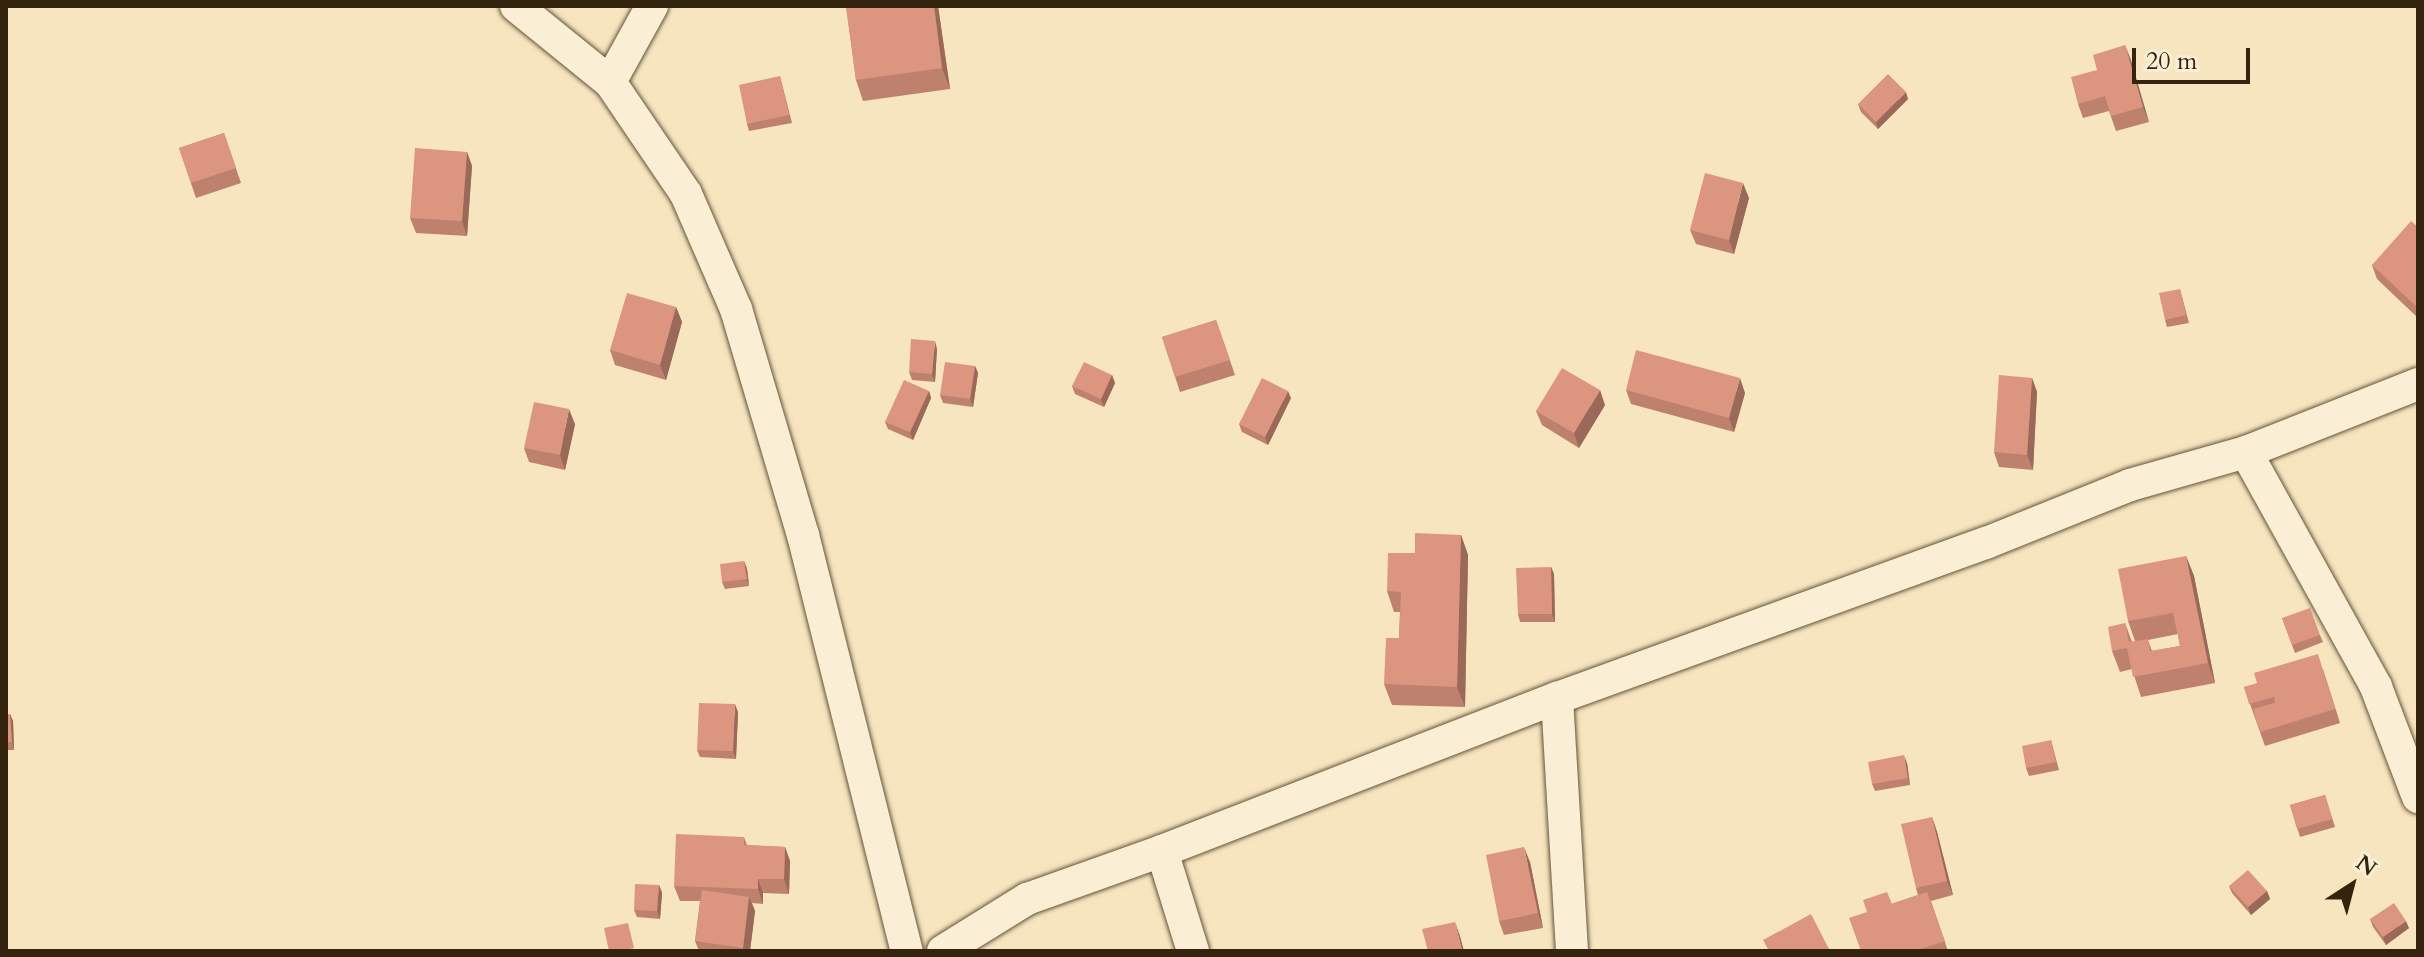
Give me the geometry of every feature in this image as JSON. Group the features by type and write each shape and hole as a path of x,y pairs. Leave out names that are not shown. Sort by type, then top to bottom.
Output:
{"street":[{"path":"516,6 610,82 686,194 736,309 803,535 907,951"},
{"path":"610,82 652,6"},
{"path":"943,951 1027,899 1162,851 1557,698 1986,543 2130,485 2246,452 2418,384"},
{"path":"2246,452 2376,687 2418,797"},
{"path":"1557,698 1572,951"},
{"path":"1162,851 1193,951"}],"building":[{"path":"846,6 934,6 942,68 856,80"},
{"path":"2125,45 2143,107 2111,116 2105,96 2078,104 2071,77 2097,70 2093,55"},
{"path":"1888,74 1906,92 1876,122 1858,104"},
{"path":"780,76 789,115 747,124 739,85"},
{"path":"224,133 236,168 191,183 179,148"},
{"path":"415,148 467,152 462,221 410,218"},
{"path":"1705,173 1743,183 1729,240 1690,230"},
{"path":"2411,221 2418,227 2418,308 2372,265"},
{"path":"2180,289 2186,315 2165,320 2159,293"},
{"path":"627,293 676,307 660,365 610,350"},
{"path":"1216,320 1230,360 1175,377 1162,337"},
{"path":"911,339 935,341 932,374 909,372"},
{"path":"1636,350 1740,378 1729,418 1626,390"},
{"path":"945,362 975,366 970,399 940,395"},
{"path":"1084,362 1112,375 1101,399 1072,386"},
{"path":"1562,368 1600,390 1574,433 1536,411"},
{"path":"1999,375 2032,378 2027,455 1994,452"},
{"path":"1262,378 1288,391 1265,437 1239,424"},
{"path":"904,380 929,391 910,432 885,422"},
{"path":"534,402 569,409 560,455 524,448"},
{"path":"1415,533 1461,535 1457,687 1384,684 1386,638 1399,638 1401,592 1387,591 1388,553 1415,553"},
{"path":"2186,556 2208,663 2133,677 2127,648 2112,651 2108,627 2125,623 2129,642 2148,639 2150,651 2180,646 2173,613 2128,621 2118,569"},
{"path":"744,561 747,579 722,582 720,564"},
{"path":"1551,567 1552,614 1518,614 1516,568"},
{"path":"2310,608 2320,635 2292,645 2282,618"},
{"path":"2318,654 2335,709 2260,732 2253,709 2275,703 2274,697 2249,704 2244,687 2257,683 2254,673"},
{"path":"699,703 735,704 733,751 697,750"},
{"path":"6,714 10,714 12,742 6,742"},
{"path":"2051,740 2056,762 2026,768 2022,746"},
{"path":"1904,755 1908,778 1872,784 1868,762"},
{"path":"2325,795 2332,819 2297,829 2290,805"},
{"path":"1932,817 1947,881 1916,888 1901,824"},
{"path":"676,834 744,837 744,845 785,847 784,879 758,879 758,889 674,886"},
{"path":"1524,847 1538,913 1499,921 1486,855"},
{"path":"2248,870 2267,891 2248,907 2229,886"},
{"path":"635,884 659,885 657,911 634,910"},
{"path":"702,890 749,897 743,948 695,941"},
{"path":"1887,892 1892,904 1927,892 1945,941 1915,951 1861,951 1849,918 1867,912 1863,900"},
{"path":"2394,903 2406,921 2383,937 2370,919"},
{"path":"1811,914 1829,949 1769,951 1763,940"},
{"path":"1455,922 1462,951 1428,951 1422,929"},
{"path":"628,923 634,948 609,951 604,928"}]}
